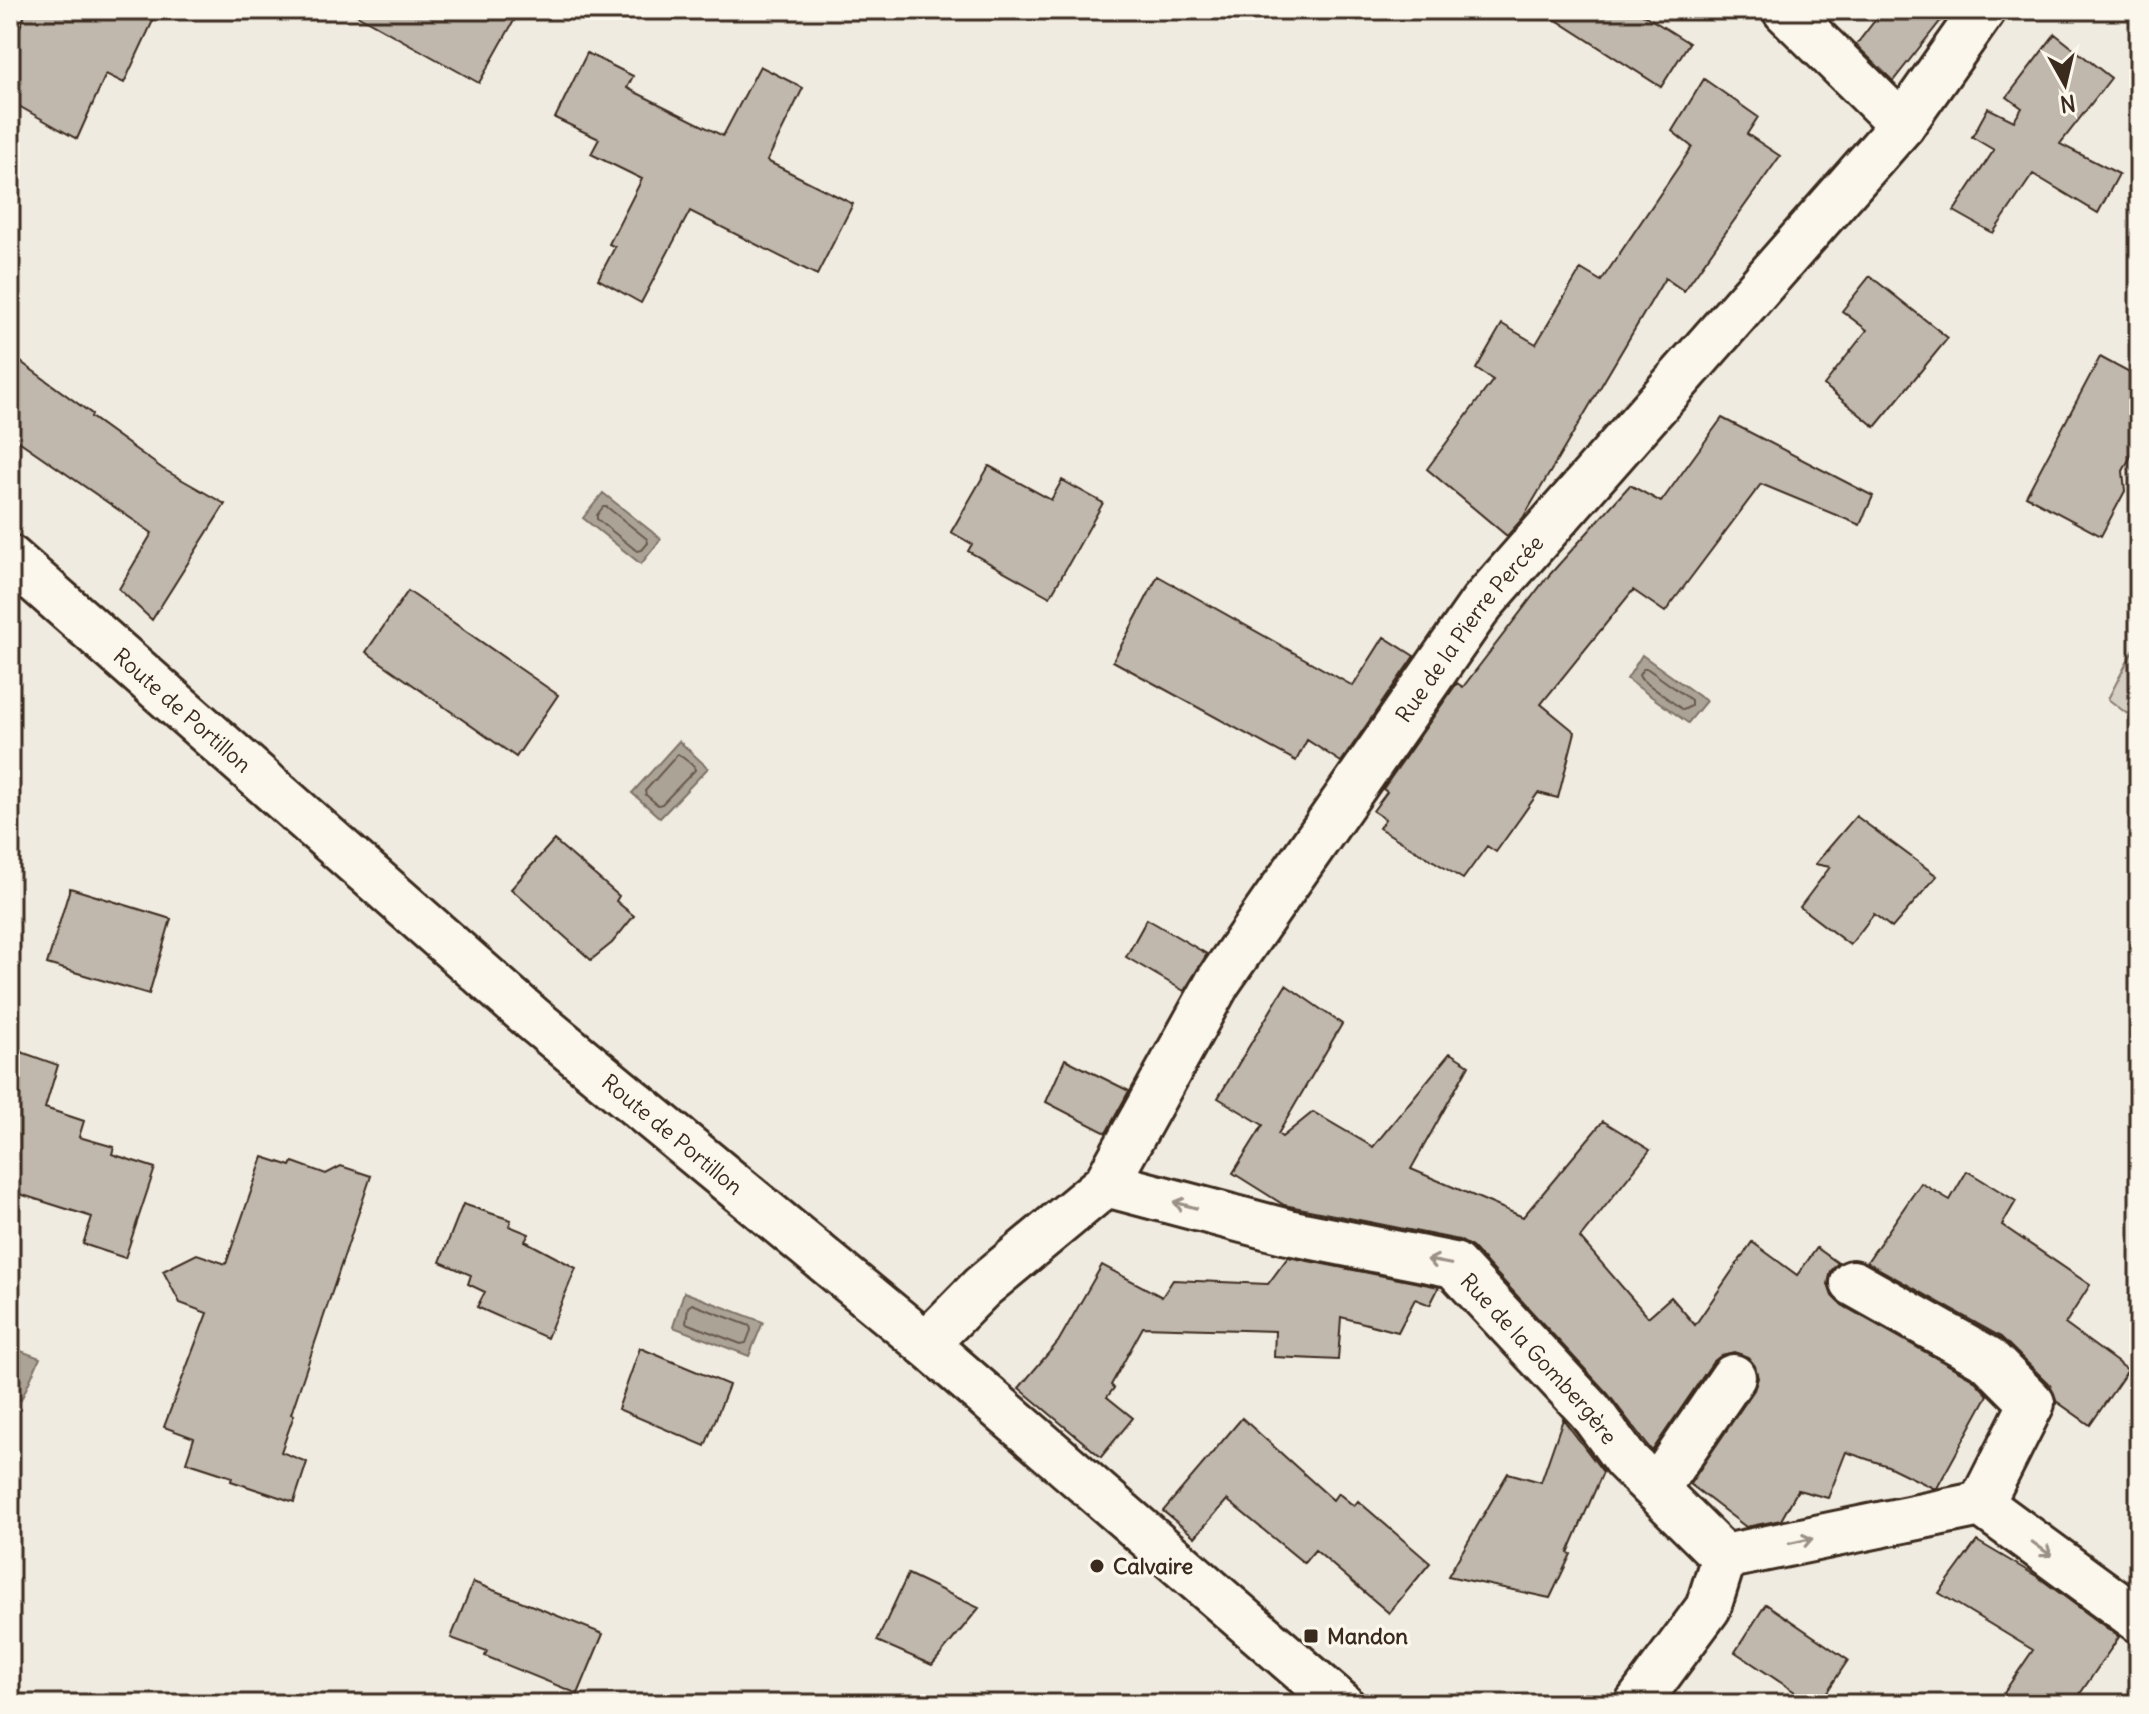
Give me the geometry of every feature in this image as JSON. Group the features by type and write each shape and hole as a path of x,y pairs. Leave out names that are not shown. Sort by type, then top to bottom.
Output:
{"street":[{"path":"1785,10 1902,125"},
{"name":"Rue de la Pierre Percée","path":"1106,1184 1218,982 1482,603 1902,125 1983,10"},
{"name":"Route de Portillon","path":"10,558 533,1019 926,1344 1341,1704"},
{"path":"926,1344 982,1287 1106,1184"},
{"name":"Rue de la Gombergère","path":"1106,1184 1288,1232 1454,1265 1590,1411 1625,1459 1724,1557"},
{"path":"1853,1283 1988,1359 2032,1403 1981,1504"},
{"path":"1657,1488 1733,1377"},
{"path":"1637,1704 1708,1608 1724,1557 1981,1504 2139,1620"}],"shaded area":[{"path":"2139,639 2139,723 2108,699"}],"water":[{"path":"603,493 661,539 641,564 583,518"},
{"path":"1642,655 1706,701 1688,723 1627,679"},
{"path":"679,741 708,768 660,818 632,793"},
{"path":"684,1292 763,1322 749,1356 673,1327"},
{"path":"10,1347 40,1358 21,1400 10,1396"}],"building":[{"path":"27,10 158,10 124,83 106,74 77,139 10,101 10,50"},
{"path":"348,10 520,10 479,83"},
{"path":"1541,10 1636,10 1689,43 1661,87"},
{"path":"1883,10 1949,10 1893,81 1856,45"},
{"path":"2055,34 2111,78 2060,144 2119,174 2098,213 2033,174 1993,233 1954,211 1994,150 1972,137 1988,108 2014,121 2022,108 2007,97"},
{"path":"587,53 633,76 627,88 723,136 760,66 803,88 767,161 853,204 817,275 690,211 641,303 598,279 615,247 609,244 642,179 591,154 599,139 555,118"},
{"path":"1704,79 1758,117 1747,134 1780,156 1684,291 1665,278 1523,518 1507,536 1427,469 1493,380 1476,369 1502,324 1536,344 1581,269 1601,281 1692,147 1672,131"},
{"path":"1870,276 1948,338 1875,427 1824,385 1867,330 1842,311"},
{"path":"10,354 163,469 225,504 152,620 119,589 152,533 10,435"},
{"path":"2100,357 2139,378 2139,440 2123,471 2125,491 2101,536 2026,496"},
{"path":"1722,418 1873,496 1860,525 1761,484 1665,612 1633,590 1541,704 1575,732 1558,798 1538,793 1496,852 1487,846 1463,879 1379,828 1385,819 1373,811 1387,792 1383,789 1457,683 1463,687 1545,580 1630,485 1661,502"},
{"path":"989,466 1051,500 1062,480 1103,503 1050,597 968,551 972,544 951,532"},
{"path":"1158,576 1353,686 1384,637 1414,656 1341,762 1307,740 1296,761 1113,661"},
{"path":"408,591 558,695 516,757 366,652"},
{"path":"1856,816 1937,876 1892,928 1874,914 1850,945 1800,907 1830,867 1815,864"},
{"path":"554,840 619,896 616,901 634,916 612,943 591,960 511,889"},
{"path":"70,888 171,919 149,994 47,964"},
{"path":"1147,919 1207,954 1184,991 1126,957"},
{"path":"1286,985 1342,1024 1278,1134 1282,1137 1313,1112 1373,1147 1450,1053 1469,1065 1411,1169 1523,1217 1603,1121 1650,1150 1580,1238 1648,1317 1671,1297 1695,1325 1752,1242 1797,1275 1817,1248 1838,1263 1831,1271 1828,1284 1832,1296 1840,1304 1973,1379 1988,1395 1937,1488 1888,1466 1846,1452 1828,1498 1798,1490 1781,1520 1746,1527 1690,1484 1754,1390 1758,1378 1755,1366 1748,1357 1734,1352 1722,1355 1713,1362 1652,1451 1608,1394 1472,1247 1459,1240 1284,1205 1233,1173 1263,1125 1218,1098"},
{"path":"10,1048 58,1065 45,1108 84,1121 79,1137 114,1147 112,1154 155,1168 125,1258 83,1244 92,1217 10,1191"},
{"path":"1065,1059 1129,1091 1106,1133 1046,1102"},
{"path":"263,1157 291,1166 293,1162 326,1174 341,1166 371,1176 281,1452 307,1462 294,1502 186,1462 194,1438 164,1427 207,1313 180,1303 163,1271 197,1254 226,1264"},
{"path":"1967,1171 2016,1201 2002,1225 2090,1285 2065,1324 2128,1370 2090,1425 2056,1401 2050,1385 2001,1337 1867,1262 1921,1183 1950,1200"},
{"path":"463,1204 511,1220 509,1226 529,1234 525,1241 576,1268 547,1338 477,1307 485,1292 468,1284 471,1275 440,1262"},
{"path":"1288,1257 1439,1287 1430,1305 1415,1299 1398,1332 1341,1317 1338,1360 1274,1357 1275,1331 1143,1327 1107,1397 1133,1418 1101,1457 1019,1388 1058,1342 1102,1265 1162,1297 1173,1280 1268,1284"},
{"path":"640,1348 729,1385 705,1446 618,1409"},
{"path":"1242,1418 1333,1500 1338,1493 1354,1506 1358,1501 1430,1563 1389,1613 1315,1550 1304,1563 1227,1500 1195,1537 1163,1511"},
{"path":"1563,1419 1603,1472 1550,1598 1448,1576 1508,1473 1541,1482"},
{"path":"1977,1541 2038,1577 2119,1637 2073,1704 1996,1704 2033,1650 1939,1593"},
{"path":"908,1574 979,1608 932,1665 877,1641"},
{"path":"473,1582 603,1634 578,1694 485,1656 487,1651 451,1638"},
{"path":"1766,1604 1848,1660 1819,1704 1813,1704 1735,1652"}],"place":[{"name":"Calvaire","path":"1097,1566"},
{"name":"Mandon","path":"1311,1636"}]}
